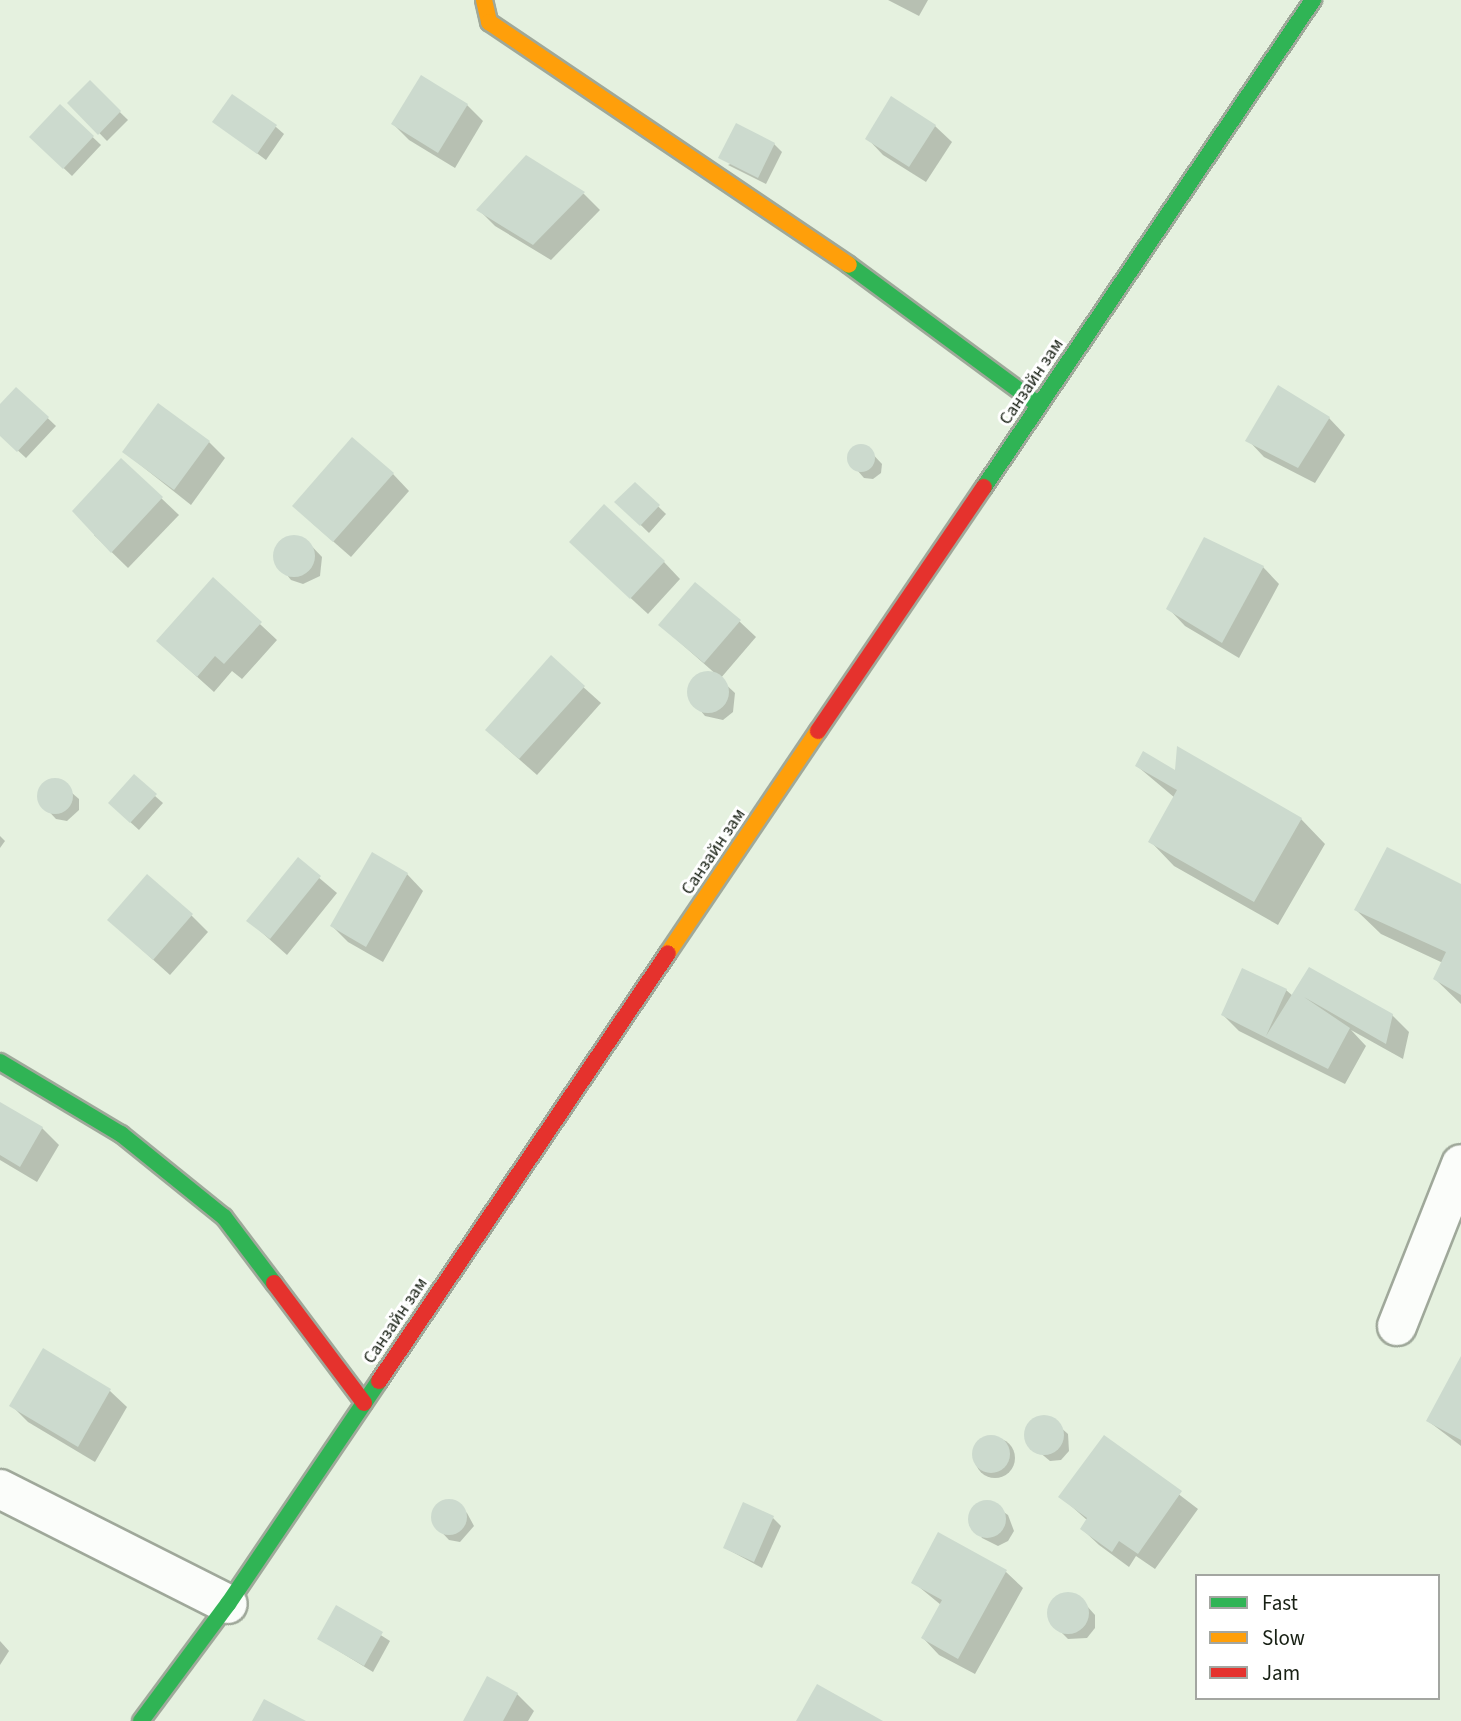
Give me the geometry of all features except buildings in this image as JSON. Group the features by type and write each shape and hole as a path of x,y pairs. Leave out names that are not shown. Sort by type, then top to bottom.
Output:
{"main road":[{"path":"484,0 489,22 831,252 1039,405"},
{"name":"Санзайн зам","path":"141,1721 228,1604 1313,0"},
{"path":"0,1062 121,1134 224,1217 364,1403"}],"street":[{"path":"1397,1326 1461,1164"},
{"path":"0,1489 228,1604"}],"traffic: fast":[{"path":"984,487 1313,0"},
{"path":"849,265 1039,405"},
{"path":"0,1062 121,1134 224,1217 274,1283"},
{"path":"141,1721 228,1604 379,1381"}],"traffic: slow":[{"path":"484,0 489,22 849,265"},
{"path":"668,953 818,731"}],"traffic: jam":[{"path":"818,731 984,487"},
{"path":"379,1381 668,953"},
{"path":"274,1283 364,1403"}]}
